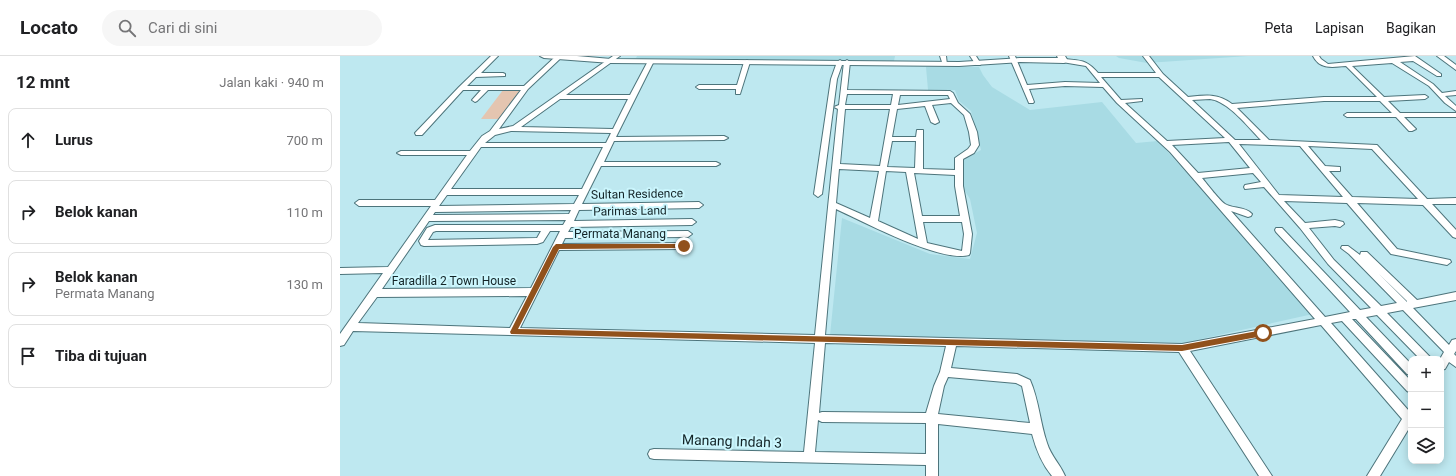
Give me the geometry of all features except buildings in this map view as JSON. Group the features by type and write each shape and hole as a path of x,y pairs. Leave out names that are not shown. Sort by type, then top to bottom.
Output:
{"main road":[{"path":"544,56 614,58 651,61 747,62 944,60 978,64 1013,58 1062,59"}],"street":[{"path":"419,133 461,88 495,56"},
{"path":"973,56 978,64"},
{"path":"1146,56 1161,75 1232,141 1277,198 1303,226 1331,262 1424,356"},
{"path":"1316,56 1324,65 1394,61 1413,58 1439,75"},
{"path":"1388,56 1431,85 1456,109"},
{"path":"1440,56 1456,68"},
{"path":"493,133 526,88 559,57"},
{"path":"340,342 478,145 493,133 512,129 614,58"},
{"path":"1013,58 1031,102"},
{"path":"1062,59 1086,64 1119,102 1166,142 1322,321 1408,415"},
{"path":"513,332 651,61"},
{"path":"699,87 739,90 747,62"},
{"path":"809,458 843,92 844,62"},
{"path":"818,194 834,79 844,62"},
{"path":"1347,64 1412,129"},
{"path":"489,75 497,67"},
{"path":"474,75 503,75"},
{"path":"1096,75 1161,75"},
{"path":"1025,86 1065,84 1104,85"},
{"path":"461,88 526,88"},
{"path":"475,100 486,88"},
{"path":"833,205 922,245 964,254 966,252 968,234 958,173 959,158 971,151 975,145 973,132 967,114 955,104 950,93 843,92"},
{"path":"874,224 896,92"},
{"path":"1440,95 1456,93"},
{"path":"1187,99 1214,96 1220,98 1267,142"},
{"path":"560,97 633,97"},
{"path":"1230,106 1342,99 1425,97"},
{"path":"1119,102 1140,100"},
{"path":"830,106 894,107 953,101"},
{"path":"928,104 935,122"},
{"path":"1348,115 1456,115"},
{"path":"512,129 520,131 615,131"},
{"path":"889,139 920,136 919,171"},
{"path":"478,145 542,145 724,138"},
{"path":"1166,142 1232,141 1374,147 1456,235"},
{"path":"1302,144 1394,252 1447,262"},
{"path":"402,153 472,153"},
{"path":"823,161 836,165 958,173"},
{"path":"598,164 716,164"},
{"path":"1323,168 1337,169"},
{"path":"1196,176 1255,170"},
{"path":"910,171 922,245"},
{"path":"1248,187 1266,184"},
{"path":"445,192 585,192"},
{"path":"1277,198 1426,202 1456,201"},
{"name":"Sultan Residence","path":"359,203 436,206 576,208 699,205"},
{"path":"1223,207 1236,209 1248,214"},
{"path":"427,218 688,234"},
{"path":"918,219 966,219"},
{"name":"Parimas Land","path":"567,226 692,222"},
{"path":"1303,226 1335,223 1340,224"},
{"path":"547,228 540,240 537,241 424,243 423,241 430,230 435,228 547,228 567,226"},
{"path":"1279,230 1408,368"},
{"name":"Permata Manang","path":"556,247 684,246"},
{"path":"1345,248 1352,252 1403,306 1451,350 1456,363"},
{"path":"1364,254 1415,303"},
{"path":"340,271 390,270"},
{"name":"Faradilla 2 Town House","path":"374,293 533,292"},
{"path":"350,327 1182,348 1456,296"},
{"path":"1344,317 1408,385"},
{"path":"932,476 931,418 952,343"},
{"path":"1182,348 1266,476"},
{"path":"1444,361 1451,350"},
{"path":"945,372 1023,381 1030,394 1037,429 1046,458 1059,476"},
{"path":"822,417 931,418 1037,429"},
{"path":"1373,476 1408,420"},
{"name":"Manang Indah 3","path":"654,454 932,460"}],"shaded area":[{"path":"637,56 895,56 894,61 636,58"},
{"path":"1116,56 1248,56 1147,63 1119,58"},
{"path":"926,67 979,67 992,87 1030,110 1102,102 1136,143 1158,141 1313,314 1183,343 830,335 842,218 930,254 970,259 977,233 970,199 963,188 964,159 981,150 971,111 959,101 955,90 928,90"},
{"path":"503,90 523,90 502,119 481,119"}],"route":[{"path":"684,246 556,247 513,332 626,336 664,335 820,338 1025,345 1182,348 1263,333"}]}
